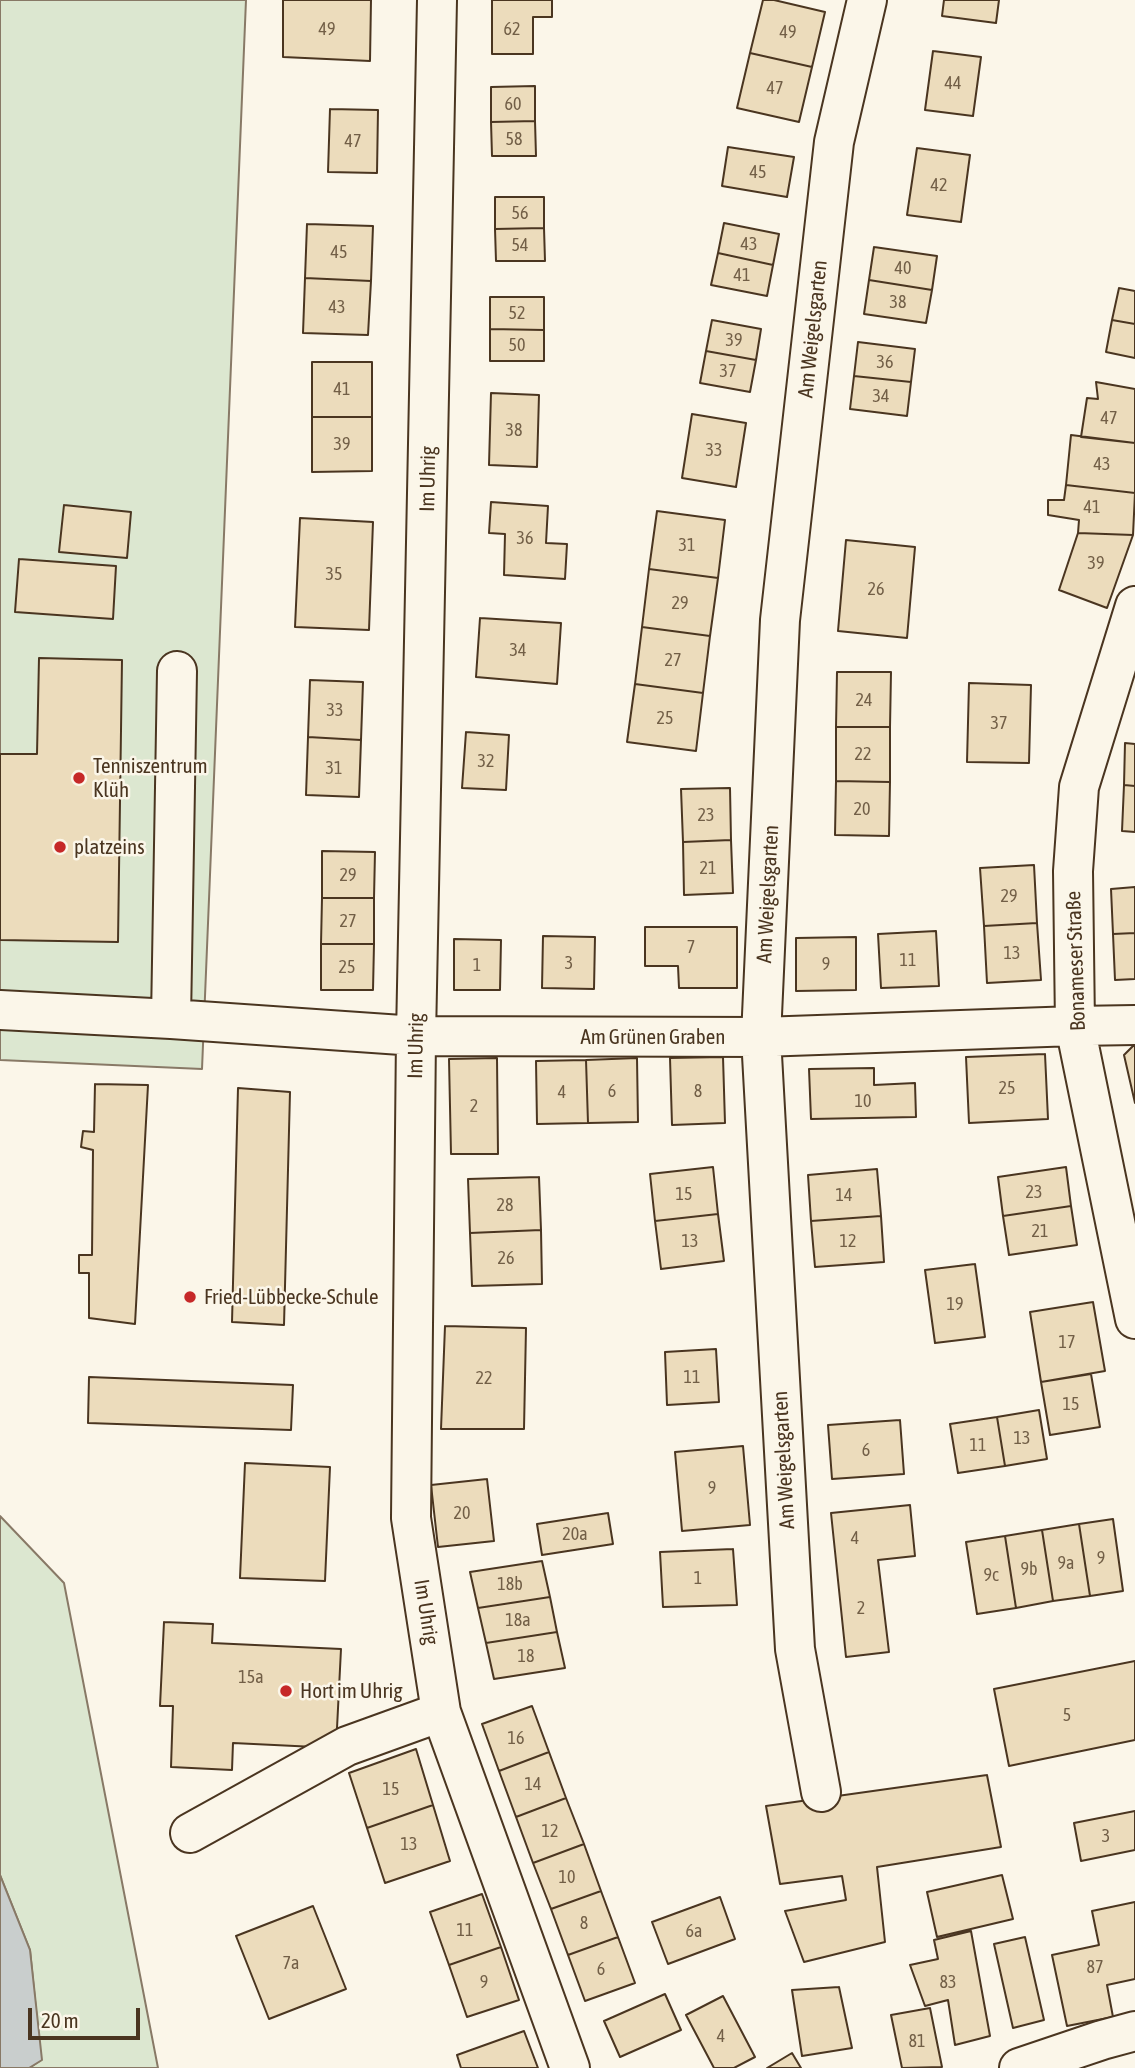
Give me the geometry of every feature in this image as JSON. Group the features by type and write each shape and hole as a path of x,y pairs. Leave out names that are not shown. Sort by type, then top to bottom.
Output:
{"street":[{"name":"Im Uhrig","path":"437,0 416,1036 411,1518 441,1712 570,2068"},
{"name":"Am Weigelsgarten","path":"821,1792 795,1649 761,1037 780,620 834,142 867,0"},
{"name":"Bonameser Straße","path":"1135,606 1079,787 1073,871 1075,1026 1135,1319"},
{"path":"171,1019 177,671"},
{"name":"Am Grünen Graben","path":"0,1010 416,1036 761,1037 1135,1025"},
{"path":"190,1833 347,1746 441,1712"},
{"path":"1019,2068 1135,2031"}],"green space":[{"path":"0,0 246,0 202,1069 0,1060"},
{"path":"0,1516 64,1583 158,2068 29,2068 41,2060 30,1950 0,1875"}],"shaded area":[{"path":"0,1875 30,1950 42,2060 29,2068 0,2068"}],"building":[{"path":"283,0 371,0 370,61 283,57"},
{"path":"492,0 552,0 552,17 533,17 533,54 492,54"},
{"path":"763,0 825,12 812,67 750,53"},
{"path":"944,0 999,0 996,23 942,16"},
{"path":"933,51 981,57 973,116 925,110"},
{"path":"750,53 812,67 799,122 737,108"},
{"path":"535,86 535,121 491,122 491,87"},
{"path":"330,109 378,110 377,173 328,172"},
{"path":"535,121 536,156 492,156 491,122"},
{"path":"728,147 794,157 787,197 722,186"},
{"path":"917,148 970,155 961,222 907,215"},
{"path":"495,197 544,197 544,228 495,229"},
{"path":"724,223 779,234 773,265 718,253"},
{"path":"307,224 373,226 371,281 305,278"},
{"path":"544,228 545,261 496,261 495,229"},
{"path":"874,247 937,256 932,290 869,280"},
{"path":"718,253 773,265 767,296 711,285"},
{"path":"305,278 371,281 368,335 303,333"},
{"path":"869,280 932,290 926,323 864,314"},
{"path":"1119,288 1135,291 1135,324 1112,320"},
{"path":"490,297 544,297 544,330 490,329"},
{"path":"712,320 761,329 756,360 706,351"},
{"path":"1112,320 1135,324 1135,358 1106,352"},
{"path":"490,329 544,330 544,361 490,361"},
{"path":"858,342 915,349 911,382 854,376"},
{"path":"706,351 756,360 750,392 700,383"},
{"path":"312,362 372,362 372,417 312,417"},
{"path":"854,376 911,382 907,416 850,409"},
{"path":"1096,382 1135,389 1135,443 1081,437 1087,398 1098,399"},
{"path":"491,393 539,395 537,467 489,465"},
{"path":"692,414 746,423 736,487 682,478"},
{"path":"312,417 372,417 372,471 312,472"},
{"path":"1071,435 1135,443 1135,493 1066,485"},
{"path":"1066,485 1135,493 1133,535 1078,533 1079,520 1048,515 1048,500 1064,500"},
{"path":"491,502 548,506 546,543 567,544 565,579 504,575 505,534 489,533"},
{"path":"64,505 131,512 127,558 59,552"},
{"path":"657,511 725,520 718,578 649,569"},
{"path":"300,518 373,522 369,630 295,627"},
{"path":"1078,533 1133,535 1107,608 1059,590"},
{"path":"846,540 915,547 907,638 838,631"},
{"path":"19,559 116,566 113,619 15,612"},
{"path":"649,569 718,578 710,636 642,627"},
{"path":"480,618 561,623 557,684 476,677"},
{"path":"642,627 710,636 703,693 635,684"},
{"name":"platzeins","path":"39,658 122,660 118,942 0,940 0,754 37,754"},
{"path":"837,672 891,672 890,727 836,727"},
{"path":"310,680 363,682 361,740 308,737"},
{"path":"969,683 1031,685 1029,763 967,762"},
{"path":"635,684 703,693 696,751 627,742"},
{"path":"836,727 890,727 890,782 836,781"},
{"path":"466,732 509,735 506,790 462,788"},
{"path":"308,737 361,740 359,797 306,795"},
{"path":"1125,743 1135,744 1135,786 1124,785"},
{"path":"836,781 890,782 889,836 835,835"},
{"path":"1124,785 1135,786 1135,832 1122,831"},
{"path":"730,788 731,840 683,842 681,789"},
{"path":"731,840 733,893 684,895 683,842"},
{"path":"322,851 375,852 374,898 322,898"},
{"path":"1034,865 1037,923 984,926 980,868"},
{"path":"1135,887 1135,933 1113,934 1111,889"},
{"path":"322,898 374,898 374,944 321,944"},
{"path":"1037,923 1041,980 987,983 984,926"},
{"path":"645,927 737,927 737,988 679,988 678,966 645,966"},
{"path":"936,931 939,986 881,988 878,934"},
{"path":"1135,933 1135,979 1115,980 1113,934"},
{"path":"543,936 595,937 594,989 542,988"},
{"path":"856,937 856,990 796,991 796,938"},
{"path":"454,939 501,940 500,990 454,990"},
{"path":"321,944 374,944 373,990 321,990"},
{"path":"1135,1044 1135,1103 1124,1055"},
{"path":"1045,1054 1048,1119 969,1123 966,1057"},
{"path":"723,1057 725,1123 672,1125 670,1058"},
{"path":"497,1058 498,1154 451,1154 449,1059"},
{"path":"637,1058 638,1122 588,1123 586,1060"},
{"path":"586,1060 588,1123 537,1124 536,1061"},
{"path":"874,1068 874,1085 915,1083 916,1117 811,1119 809,1069"},
{"path":"95,1084 148,1085 135,1324 89,1318 89,1273 79,1273 79,1255 92,1255 93,1150 81,1147 83,1131 94,1132"},
{"path":"238,1088 290,1092 284,1325 232,1322"},
{"path":"713,1167 718,1214 655,1221 650,1174"},
{"path":"1066,1167 1071,1206 1003,1216 998,1177"},
{"path":"877,1169 881,1216 811,1221 808,1175"},
{"path":"539,1177 541,1230 470,1233 468,1179"},
{"path":"1071,1206 1077,1245 1009,1255 1003,1216"},
{"path":"718,1214 724,1261 661,1269 655,1221"},
{"path":"881,1216 884,1262 815,1267 811,1221"},
{"path":"541,1230 542,1284 472,1286 470,1233"},
{"path":"975,1264 985,1337 935,1343 925,1270"},
{"path":"1093,1302 1105,1371 1041,1382 1030,1312"},
{"path":"445,1326 526,1328 524,1429 441,1429"},
{"path":"716,1349 719,1402 667,1405 665,1352"},
{"path":"1091,1374 1100,1427 1050,1435 1041,1382"},
{"path":"89,1377 293,1385 291,1430 88,1423"},
{"path":"1039,1410 1047,1459 1005,1466 997,1417"},
{"path":"997,1417 1005,1466 958,1473 950,1424"},
{"path":"900,1420 904,1474 832,1479 828,1425"},
{"path":"743,1446 750,1525 682,1531 675,1452"},
{"path":"245,1463 330,1467 325,1581 240,1578"},
{"path":"487,1479 494,1541 438,1547 431,1485"},
{"path":"910,1505 915,1556 878,1560 889,1652 846,1657 831,1513"},
{"path":"608,1513 613,1544 542,1555 537,1524"},
{"path":"1113,1519 1123,1591 1090,1596 1079,1524"},
{"path":"1079,1524 1090,1596 1053,1601 1042,1530"},
{"path":"1042,1530 1053,1601 1016,1608 1005,1536"},
{"path":"1005,1536 1016,1608 977,1614 966,1542"},
{"path":"733,1549 737,1605 663,1607 660,1552"},
{"path":"542,1561 550,1597 478,1608 470,1572"},
{"path":"550,1597 557,1632 486,1643 478,1608"},
{"path":"164,1622 213,1624 212,1643 341,1649 336,1748 233,1743 232,1770 171,1767 173,1706 160,1706"},
{"path":"557,1632 565,1668 494,1679 486,1643"},
{"path":"1135,1661 1135,1740 1009,1766 994,1689"},
{"path":"532,1706 549,1752 499,1771 482,1724"},
{"path":"416,1749 433,1805 367,1828 349,1773"},
{"path":"549,1752 566,1798 516,1817 499,1771"},
{"path":"987,1775 1001,1847 877,1867 885,1942 804,1962 785,1911 846,1900 842,1876 780,1884 766,1806"},
{"path":"566,1798 584,1844 533,1863 516,1817"},
{"path":"433,1805 450,1861 385,1883 367,1828"},
{"path":"1135,1811 1135,1850 1081,1861 1074,1823"},
{"path":"584,1844 601,1891 551,1909 533,1863"},
{"path":"1002,1875 1013,1919 937,1937 927,1892"},
{"path":"601,1891 618,1937 568,1955 551,1909"},
{"path":"482,1894 501,1947 449,1965 430,1912"},
{"path":"720,1897 735,1939 668,1964 652,1922"},
{"path":"1135,1902 1135,1979 1107,1985 1113,2017 1067,2026 1052,1955 1099,1945 1092,1911"},
{"path":"313,1906 346,1989 269,2019 236,1936"},
{"path":"971,1931 990,2036 955,2045 948,2000 925,2006 910,1965 938,1959 934,1940"},
{"path":"618,1937 635,1983 585,2001 568,1955"},
{"path":"1025,1937 1044,2020 1013,2028 994,1944"},
{"path":"501,1947 519,2000 467,2017 449,1965"},
{"path":"839,1987 852,2048 802,2056 792,1990"},
{"path":"665,1994 681,2030 620,2057 604,2021"},
{"path":"723,1996 755,2057 734,2068 714,2068 686,2015"},
{"path":"930,2008 942,2067 902,2068 891,2015"},
{"path":"524,2031 538,2068 461,2068 457,2055"},
{"path":"792,2053 801,2068 767,2068"}],"place":[{"name":"Tenniszentrum Klüh","path":"79,778"},
{"name":"platzeins","path":"60,847"},
{"name":"Fried-Lübbecke-Schule","path":"190,1297"},
{"name":"Hort im Uhrig","path":"286,1691"}]}
